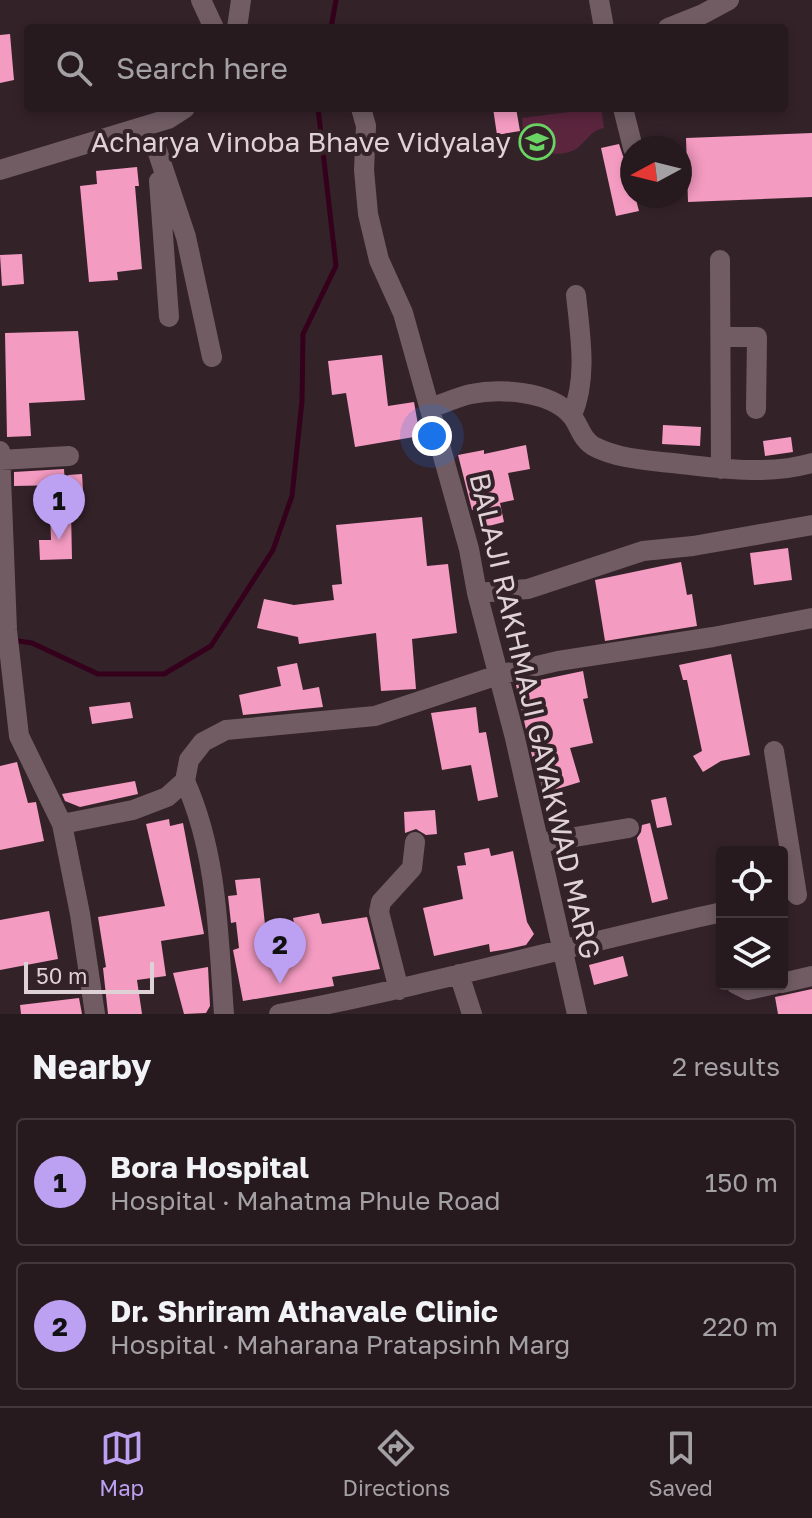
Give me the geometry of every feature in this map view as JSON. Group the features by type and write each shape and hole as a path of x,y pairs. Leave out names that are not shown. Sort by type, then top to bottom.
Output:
{"street":[{"path":"201,0 212,24"},
{"path":"238,24 241,0"},
{"path":"599,0 603,24"},
{"path":"677,24 726,1"},
{"path":"0,170 154,123 177,112"},
{"name":"BALAJI RAKHMAJI GAYAKWAD MARG","path":"362,112 366,126 364,170 368,214 379,260 403,313 469,549 577,1014"},
{"path":"624,112 630,136"},
{"path":"154,123 169,317"},
{"path":"156,147 186,237 212,357"},
{"path":"720,260 721,469"},
{"path":"572,415 581,394 581,340 576,295"},
{"path":"721,337 757,337 756,409"},
{"path":"430,408 470,394 496,392 539,398 558,404 572,415 581,435 590,445 608,453 638,460 721,469 756,470 812,463"},
{"path":"0,451 1,520 12,681 10,739 62,824 95,1014"},
{"path":"0,460 69,456"},
{"path":"477,593 528,589 643,551 693,546 812,525"},
{"path":"224,1014 215,888 199,811 185,781 189,760 203,742 226,730 375,716 498,675 558,661 812,618"},
{"path":"774,751 797,895"},
{"path":"62,824 133,810 167,797 185,781"},
{"path":"539,843 629,828"},
{"path":"399,990 379,912 381,902 412,868 415,842"},
{"path":"279,1014 399,990 563,948 716,920"},
{"path":"459,974 472,1014"},
{"path":"788,982 812,976"}],"shaded area":[{"path":"569,112 602,112 604,128 594,132 576,149 566,153 543,153 525,149 522,118"}],"building":[{"path":"10,34 14,80 0,83 0,35"},
{"path":"494,112 517,112 520,131 497,135"},
{"path":"812,133 812,197 692,202 692,138"},
{"path":"619,144 620,208 638,208 639,211 616,216 601,148"},
{"path":"137,167 139,186 135,186 142,269 117,272 118,280 89,282 80,186 97,184 96,171"},
{"path":"22,254 24,284 2,286 0,255"},
{"path":"78,331 85,400 29,403 31,436 7,437 5,333"},
{"path":"382,355 388,406 414,402 420,436 355,447 346,393 332,395 328,361"},
{"path":"663,425 701,427 700,446 662,444"},
{"path":"791,437 793,452 765,456 763,441"},
{"path":"526,445 530,469 508,473 514,500 500,503 504,522 481,528 477,509 472,510 458,455 484,450 484,454"},
{"path":"64,469 65,485 14,486 14,472"},
{"path":"82,474 84,506 69,507 68,475"},
{"path":"71,511 72,559 40,560 39,540 51,540 50,512"},
{"path":"422,517 427,566 448,564 457,633 412,639 416,689 381,691 376,633 299,644 298,637 257,628 264,599 294,605 334,600 332,585 342,584 336,525"},
{"path":"788,548 792,580 754,585 750,553"},
{"path":"681,562 687,595 692,594 697,626 605,641 595,580"},
{"path":"731,654 750,755 721,761 703,772 693,756 702,751 687,680 683,680 679,665"},
{"path":"297,663 303,690 319,687 323,707 243,715 239,695 281,686 277,667"},
{"path":"583,671 588,698 583,699 593,743 570,748 580,782 544,793 516,685"},
{"path":"130,702 133,718 92,724 89,707"},
{"path":"476,707 479,733 486,732 498,797 478,801 471,765 442,770 431,713"},
{"path":"17,762 28,803 36,802 44,841 0,850 0,766"},
{"path":"135,781 138,794 80,807 65,801 62,794"},
{"path":"666,797 672,825 657,828 651,800"},
{"path":"435,810 437,834 426,835 416,829 405,833 404,812"},
{"path":"169,819 170,826 183,823 204,934 161,941 166,976 137,980 142,1014 108,1014 103,968 106,967 98,917 165,906 146,824"},
{"path":"650,823 668,899 652,903 637,838 642,825"},
{"path":"489,848 491,856 513,851 527,922 534,934 526,945 508,949 490,952 489,944 434,956 423,908 463,899 457,866 466,865 464,853"},
{"path":"260,878 267,943 297,937 293,918 319,913 322,924 367,917 380,969 332,977 334,986 243,1001 233,950 239,948 236,922 231,923 228,896 237,895 235,880"},
{"path":"49,911 58,959 0,970 0,920"},
{"path":"623,956 628,976 594,985 589,965"},
{"path":"208,967 210,1006 206,1013 184,1014 173,973"},
{"path":"812,989 812,1014 778,1014 775,997"},
{"path":"79,998 82,1014 21,1014 20,1005"}],"waterway":[{"path":"332,24 336,0"},
{"path":"12,640 32,643 98,674 164,674 211,646 273,550 292,496 302,401 303,334 336,266 318,112"}],"place":[{"name":"Acharya Vinoba Bhave Vidyalay","path":"537,142"},
{"name":"Bora Hospital","path":"59,540"},
{"name":"Dr. Shriram Athavale Clinic","path":"280,984"}]}
